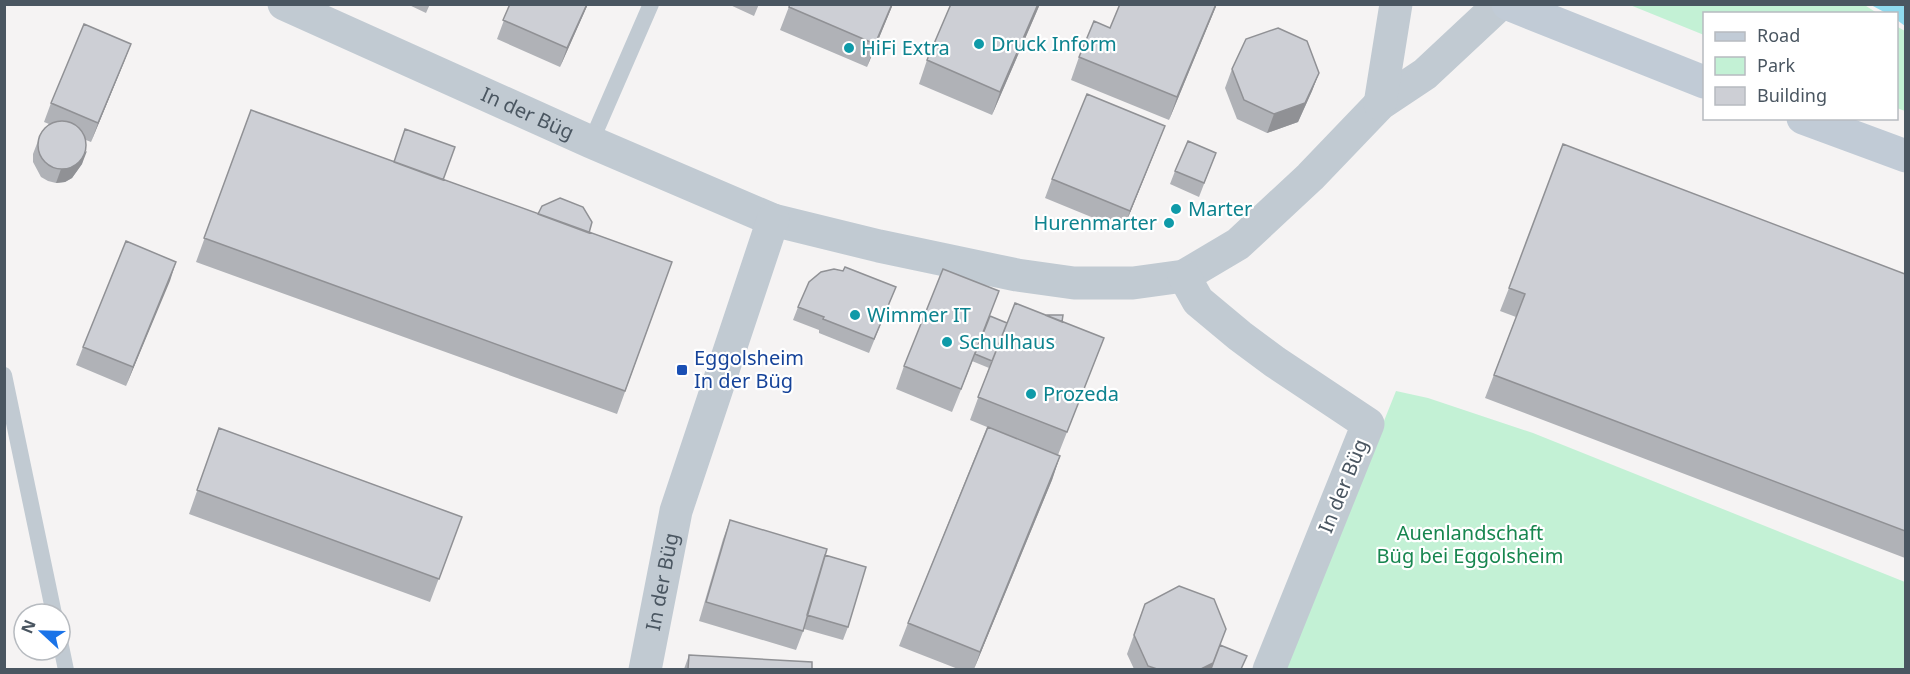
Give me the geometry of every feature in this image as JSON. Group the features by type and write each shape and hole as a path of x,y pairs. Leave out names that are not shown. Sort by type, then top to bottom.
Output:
{"main road":[{"path":"1508,4 1703,82"},
{"path":"1808,120 1905,156"}],"street":[{"name":"In der Büg","path":"284,4 591,142 773,220 879,246 1074,283 1133,283 1184,276 1238,244 1310,177 1380,104 1425,74 1500,4"},
{"path":"1380,104 1396,4"},
{"name":"In der Büg","path":"645,669 676,511 773,220"},
{"name":"In der Büg","path":"1184,276 1198,300 1240,336 1275,362 1368,423 1269,669"}],"lane":[{"path":"591,142 651,4"},
{"path":"4,375 51,602"}],"green space":[{"path":"1863,4 1875,12 1703,12 1703,35 1630,5"},
{"path":"1898,27 1905,31 1905,111 1898,108"},
{"name":"Auenlandschaft Büg bei Eggolsheim","path":"1396,391 1428,398 1533,433 1905,582 1905,669 1284,670"}],"water":[{"path":"1871,5 1905,5 1905,26 1898,21 1898,12 1884,12"}],"building":[{"path":"510,4 587,4 567,48 503,20"},
{"path":"790,4 892,4 875,44 789,7"},
{"name":"Druck Inform","path":"951,4 1038,4 1000,92 927,60"},
{"path":"1120,4 1216,4 1177,97 1079,57 1094,21 1110,28"},
{"path":"84,24 131,44 98,123 51,103"},
{"path":"1278,28 1307,41 1319,73 1305,103 1274,114 1244,100 1232,69 1246,39"},
{"path":"1087,94 1165,126 1130,211 1052,179"},
{"path":"251,110 672,262 625,391 204,238"},
{"path":"57,121 67,121 79,128 86,140 86,150 79,162 67,169 57,169 42,158 38,150 38,140 49,125"},
{"path":"405,129 455,147 443,180 394,162"},
{"path":"1188,141 1216,153 1204,183 1175,171"},
{"path":"1563,144 1905,274 1905,531 1494,375 1525,294 1509,288"},
{"path":"560,198 583,207 592,222 589,233 538,214 542,206"},
{"path":"126,241 176,262 133,367 83,347"},
{"path":"845,267 896,287 874,339 798,307 809,282 821,272 834,269 843,271"},
{"name":"Schulhaus","path":"943,269 999,291 961,389 904,366"},
{"name":"Prozeda","path":"1015,303 1104,338 1067,432 978,397"},
{"path":"1045,315 1063,315 1062,322"},
{"path":"990,316 1007,323 992,361 975,354"},
{"path":"988,427 1060,456 980,652 908,623"},
{"path":"219,428 462,517 439,579 197,490"},
{"path":"730,520 827,549 803,631 706,602"},
{"path":"825,555 866,567 848,627 807,615"},
{"path":"1179,586 1214,599 1226,629 1213,663 1201,669 1157,669 1148,666 1134,635 1145,604"},
{"path":"1220,645 1247,656 1241,669 1211,669"},
{"path":"689,655 812,662 812,669 688,669"}],"place":[{"name":"Druck Inform","path":"979,44"},
{"name":"HiFi Extra","path":"849,48"},
{"name":"Marter","path":"1176,209"},
{"name":"Hurenmarter","path":"1169,223"},
{"name":"Wimmer IT","path":"855,315"},
{"name":"Schulhaus","path":"947,342"},
{"name":"Eggolsheim In der Büg","path":"682,370"},
{"name":"Prozeda","path":"1031,394"}]}
